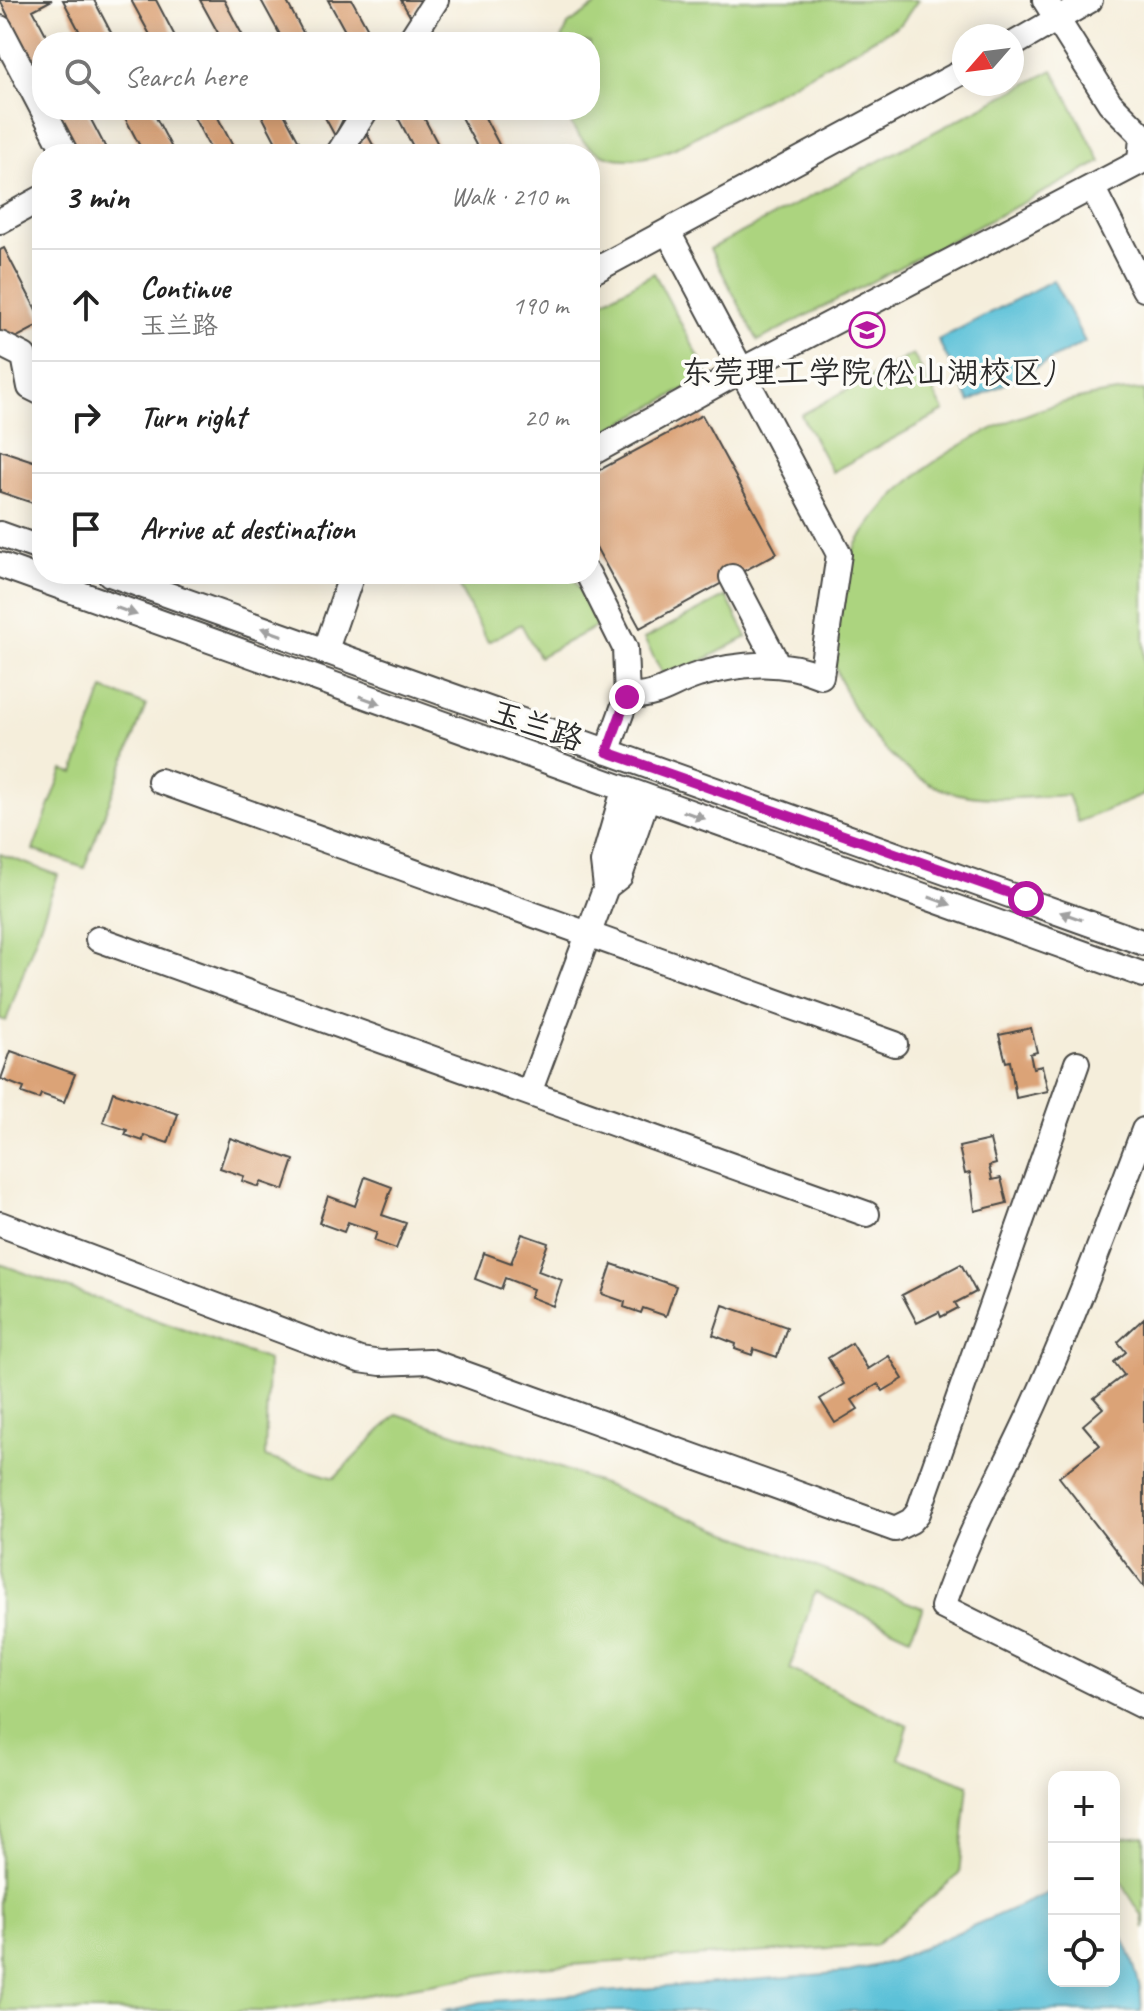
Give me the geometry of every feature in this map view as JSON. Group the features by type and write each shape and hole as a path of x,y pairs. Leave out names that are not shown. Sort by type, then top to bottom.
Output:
{"street":[{"path":"415,32 436,0"},
{"path":"1024,34 1051,10 1090,0"},
{"path":"600,448 742,370 1092,187 1143,167 1143,136 1110,103 1051,10"},
{"path":"0,28 32,89"},
{"path":"600,268 952,78"},
{"path":"48,120 61,144"},
{"path":"344,144 360,120"},
{"path":"1092,187 1144,289"},
{"path":"0,221 32,203"},
{"path":"627,697 655,696 697,675 777,663 821,676 839,554 668,232"},
{"path":"0,344 24,356 32,388"},
{"path":"0,534 32,545"},
{"name":"玉兰路","path":"0,565 32,577"},
{"path":"732,577 777,663"},
{"name":"玉兰路","path":"53,584 1144,975"},
{"name":"玉兰路","path":"138,584 1144,943"},
{"path":"325,652 349,584"},
{"path":"593,584 625,648 627,697 607,752"},
{"path":"160,781 895,1044"},
{"path":"530,1090 606,887 603,862 624,790"},
{"path":"606,887 620,876 647,798"},
{"path":"98,939 530,1090 867,1214"},
{"path":"0,1224 360,1360 381,1363 429,1361 895,1529 911,1521 918,1513 1077,1063"},
{"path":"1144,1130 1065,1335 1006,1466 966,1542 943,1607 1144,1707"}],"green space":[{"path":"604,0 918,0 901,24 675,148 640,158 624,159 600,153 600,144 587,144 574,128 570,120 600,120 600,32 565,32 568,25"},
{"path":"1053,70 1101,162 758,341 710,249 1003,96 1024,96 1024,85"},
{"path":"654,273 709,376 600,435 600,303"},
{"path":"913,354 944,411 832,472 801,415"},
{"path":"1144,390 1144,795 1078,822 1068,795 977,797 949,792 922,779 887,751 867,728 844,689 833,656 831,618 836,590 860,538 897,493 918,475 986,432 1011,420 1063,403 1090,396"},
{"path":"457,584 577,584 599,625 539,657 521,624 488,642"},
{"path":"726,596 747,637 666,680 644,639"},
{"path":"103,689 146,705 84,868 33,850 63,770 74,773"},
{"path":"0,854 58,875 6,1021 0,1019"},
{"path":"0,1264 268,1360 265,1457 334,1478 397,1414 558,1467 923,1608 910,1637 815,1592 790,1669 908,1726 899,1758 968,1785 959,1874 875,1945 524,1968 272,2011 0,2011"},
{"path":"1144,1836 1144,1928 1142,1916 1120,1880 1120,1838"}],"water":[{"path":"1053,280 1085,342 970,402 938,340"},
{"path":"1048,1893 1048,1987 1120,1987 1120,1933 1134,1966 1141,2011 441,2011 482,2002 849,1972 890,1962"}],"building":[{"path":"0,0 52,0 33,10 45,32 32,32 32,64"},
{"path":"63,0 94,0 111,32 80,32"},
{"path":"131,0 156,0 173,32 149,32"},
{"path":"200,0 224,0 241,32 218,32"},
{"path":"261,0 286,0 303,32 279,32"},
{"path":"328,0 352,0 370,32 346,32"},
{"path":"401,0 421,0 411,18"},
{"path":"61,120 91,120 104,144 74,144"},
{"path":"126,120 157,120 170,144 139,144"},
{"path":"195,120 219,120 232,144 208,144"},
{"path":"264,120 287,120 301,144 277,144"},
{"path":"326,120 343,120 335,136"},
{"path":"399,120 425,120 438,144 412,144"},
{"path":"462,120 486,120 499,144 476,144"},
{"path":"367,134 372,144 360,144"},
{"path":"4,248 32,302 32,329 6,343 0,332 0,250"},
{"path":"702,415 777,553 640,628 600,554 600,470"},
{"path":"0,450 32,461 32,503 0,492"},
{"path":"1031,1028 1037,1052 1030,1054 1033,1068 1042,1066 1048,1091 1016,1098 1010,1061 1006,1062 999,1035"},
{"path":"11,1051 75,1074 64,1102 41,1094 39,1099 22,1093 24,1088 1,1079"},
{"path":"113,1092 178,1114 168,1143 144,1135 143,1141 125,1135 127,1130 103,1122"},
{"path":"230,1138 294,1160 284,1190 261,1182 259,1187 242,1181 244,1176 220,1168"},
{"path":"990,1140 996,1164 989,1166 992,1180 1001,1178 1007,1203 975,1211 970,1173 965,1174 959,1147"},
{"path":"365,1177 392,1187 382,1215 406,1223 396,1249 374,1241 377,1232 348,1222 344,1232 319,1223 328,1196 355,1206"},
{"path":"522,1234 548,1243 538,1271 562,1280 553,1306 530,1297 533,1289 505,1278 501,1289 475,1279 484,1253 511,1263"},
{"path":"612,1264 676,1286 666,1316 643,1308 641,1313 624,1307 625,1302 602,1294"},
{"path":"961,1264 976,1292 955,1303 958,1308 941,1317 939,1312 917,1323 902,1295"},
{"path":"723,1305 787,1327 777,1357 754,1349 752,1355 735,1349 736,1344 713,1335"},
{"path":"1144,1318 1144,1587 1059,1477 1100,1445 1083,1425 1103,1408 1094,1398 1124,1375 1114,1362 1126,1352 1118,1342"},
{"path":"852,1343 868,1369 889,1356 903,1379 883,1391 878,1384 852,1400 858,1409 835,1423 820,1399 844,1384 828,1358"}],"place":[{"name":"东莞理工学院(松山湖校区)","path":"867,330"}],"route":[{"path":"627,697 607,752 1026,899"}]}
